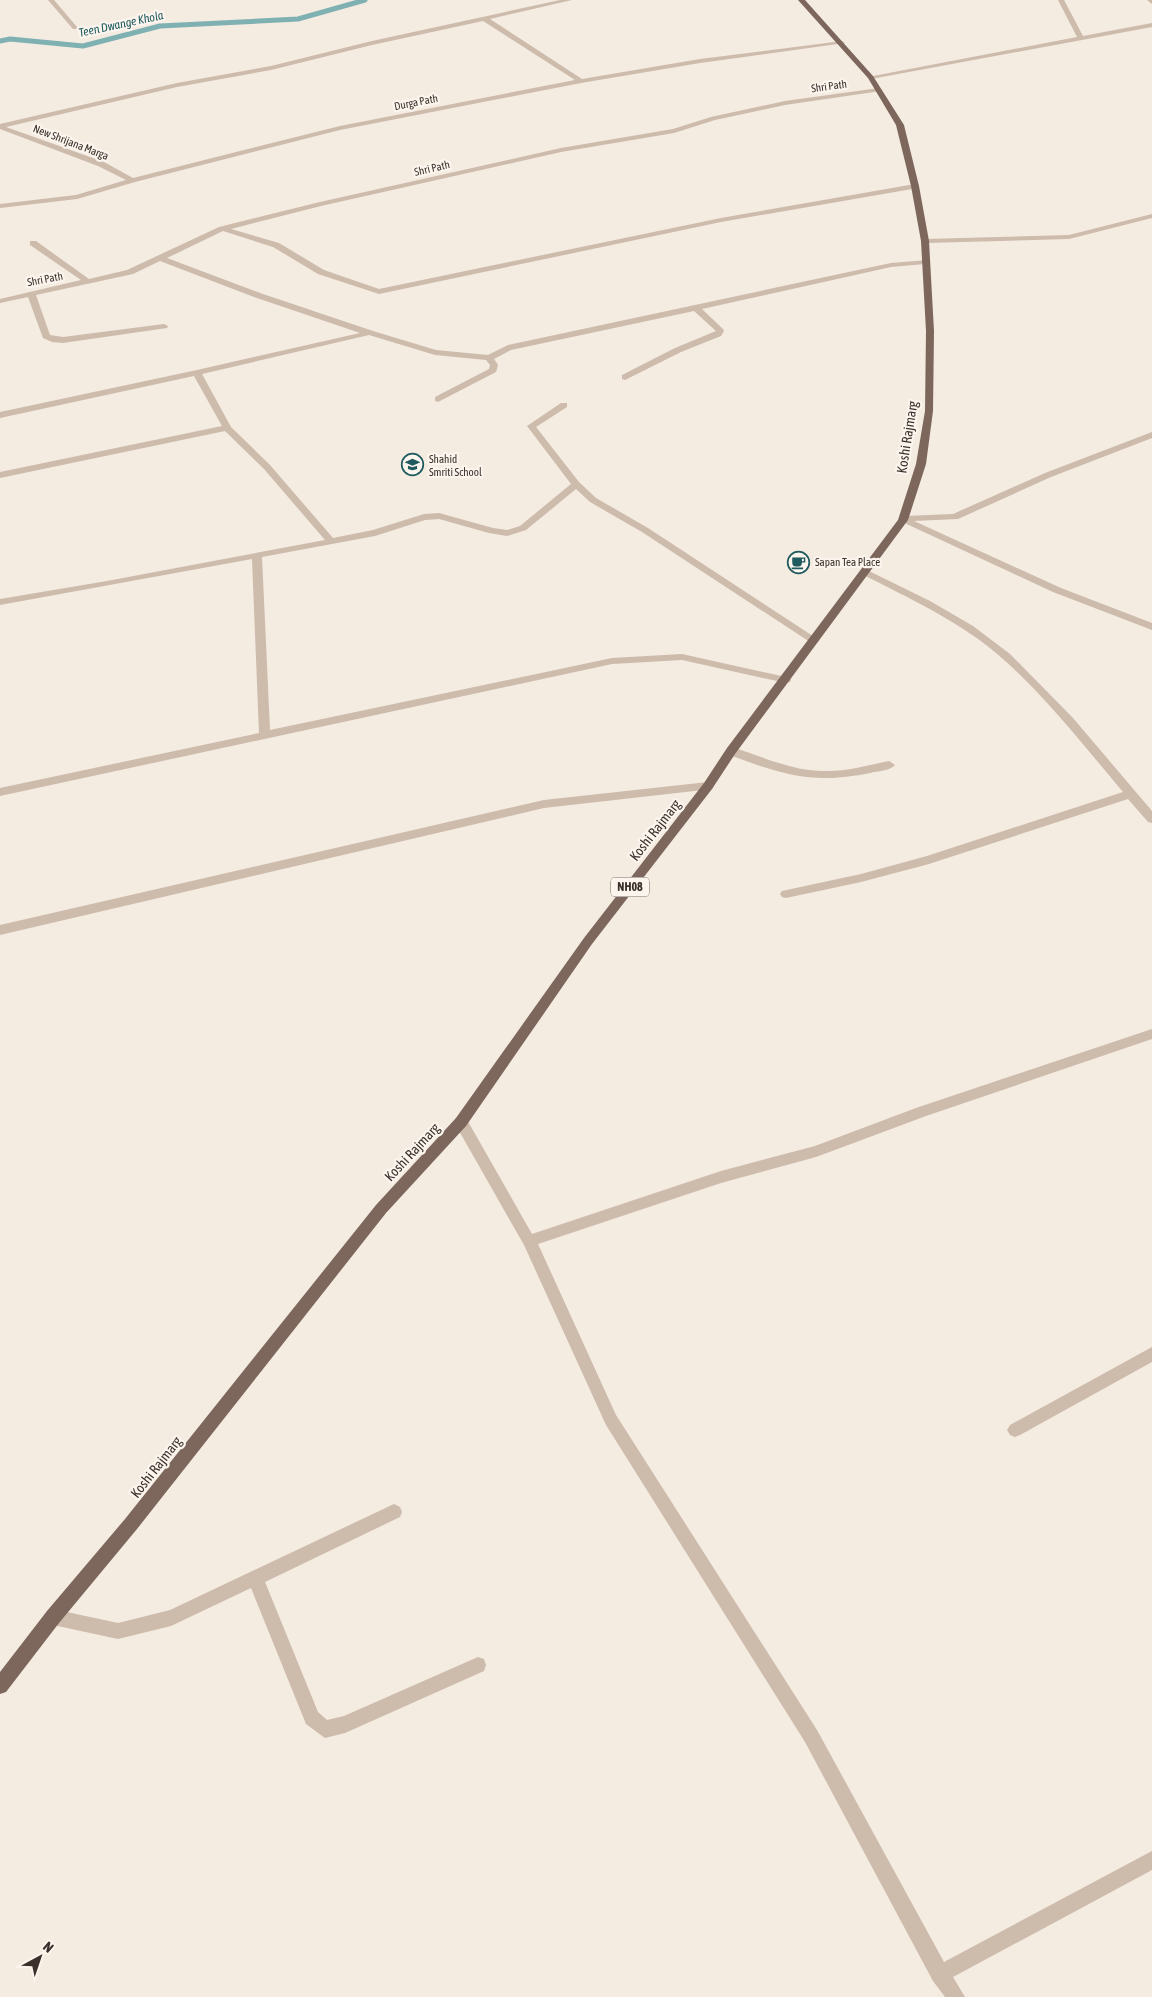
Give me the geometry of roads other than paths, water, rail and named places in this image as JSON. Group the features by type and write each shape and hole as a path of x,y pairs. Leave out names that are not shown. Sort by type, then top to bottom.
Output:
{"main road":[{"name":"Koshi Rajmarg","path":"0,1686 53,1617 137,1516 381,1209 461,1122 588,941 708,786 731,751 786,680 903,520 921,464 929,411 930,331 925,241 915,186 900,125 879,90 871,77 842,43 801,0"}],"street":[{"path":"51,0 75,28"},
{"path":"0,126 177,85 271,68 372,43 569,0"},
{"path":"1061,0 1080,37"},
{"path":"485,19 581,80"},
{"path":"871,77 1152,25"},
{"name":"Durga Path","path":"0,206 77,197 132,180 340,128 500,98 581,80 700,61 842,43"},
{"name":"Shri Path","path":"0,301 130,272 222,229 320,204 561,150 674,132 713,118 785,103 879,90"},
{"name":"New Shrijana Marga","path":"0,126 101,164 132,180"},
{"path":"222,229 276,246 321,272 378,292 721,220 915,186"},
{"path":"925,241 1069,237 1152,216"},
{"path":"33,243 89,282"},
{"path":"160,258 257,295 370,333 435,352 489,358 508,348 542,339 696,308 892,265 925,262"},
{"path":"31,293 46,336 52,339 63,340 164,326"},
{"path":"625,377 678,350 718,334 720,331 696,308"},
{"path":"0,415 197,373 370,333"},
{"path":"438,399 493,370 494,365 489,358"},
{"path":"197,373 227,428 267,467 330,540"},
{"path":"564,405 531,426 576,484 593,500 645,530 814,640"},
{"path":"0,475 227,428"},
{"path":"903,520 955,517 1048,475 1134,441 1152,436"},
{"path":"0,602 257,556 375,532 424,517 439,516 492,531 507,533 523,528 576,484"},
{"path":"903,520 1057,590 1152,627"},
{"path":"257,556 265,735"},
{"path":"865,572 926,603 969,628 1006,656 1069,721 1152,820"},
{"path":"0,792 612,661 682,657 786,680"},
{"path":"731,751 770,765 816,775 845,773 889,765"},
{"path":"0,930 544,804 708,786"},
{"path":"786,894 861,878 928,860 1130,794"},
{"path":"529,1241 721,1177 816,1151 921,1112 1152,1034"},
{"path":"461,1122 529,1241 611,1420 811,1736 940,1974 956,1997"},
{"path":"1015,1430 1152,1354"},
{"path":"53,1617 118,1631 171,1618 394,1512"},
{"path":"255,1578 312,1718 325,1729 345,1724 478,1665"},
{"path":"940,1974 1152,1860"}],"waterway":[{"name":"Teen Dwange Khola","path":"0,41 10,39 83,46 160,26 298,19 365,0"}],"place":[{"name":"Shahid Smriti School","path":"413,465"},
{"name":"Sapan Tea Place","path":"799,562"}]}
